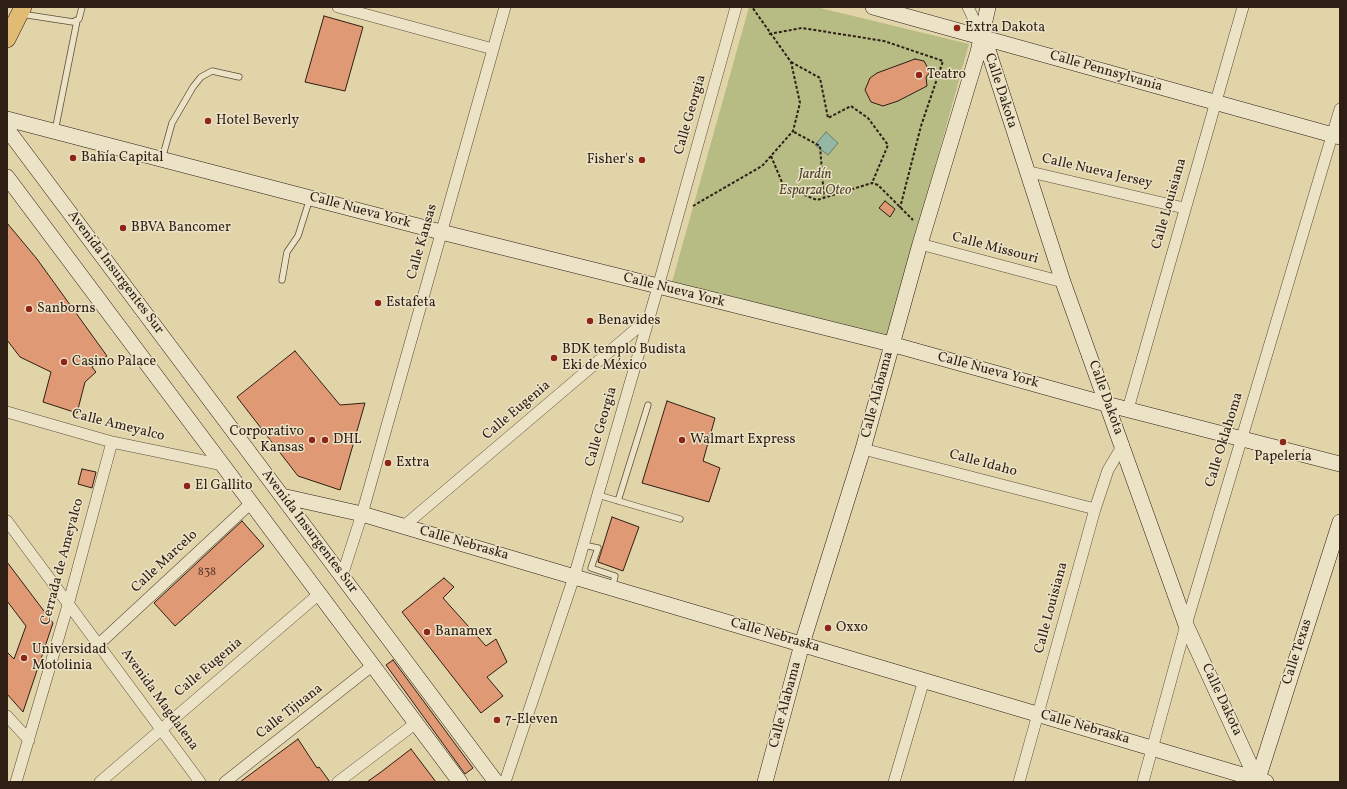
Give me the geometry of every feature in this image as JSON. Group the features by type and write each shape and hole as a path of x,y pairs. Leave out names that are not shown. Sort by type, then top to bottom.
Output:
{"main road":[{"path":"7,39 21,10"}],"street":[{"path":"338,7 493,49"},
{"name":"Calle Kansas","path":"342,576 362,514 505,7"},
{"name":"Calle Georgia","path":"505,782 574,577 658,287 736,7"},
{"name":"Calle Pennsylvania","path":"873,7 1336,136"},
{"name":"Calle Dakota","path":"968,7 989,53 1063,282 1186,625 1259,781"},
{"name":"Calle Alabama","path":"765,782 802,644 863,449 920,244 982,37 988,7"},
{"name":"Calle Louisiana","path":"1128,409 1184,208 1243,7"},
{"name":"Calle Oklahoma","path":"1143,782 1186,625 1241,439 1336,136 1340,109"},
{"name":"Calle Nueva York","path":"7,119 441,232 892,344 1106,404 1340,464"},
{"name":"Avenida Insurgentes Sur","path":"7,129 496,782"},
{"path":"25,153 30,137 49,129"},
{"name":"Calle Nueva Jersey","path":"1026,171 1184,208"},
{"name":"Avenida Insurgentes Sur","path":"7,177 460,782"},
{"name":"Calle Missouri","path":"920,244 1063,282"},
{"name":"Calle Eugenia","path":"404,526 649,318"},
{"name":"Calle Ameyalco","path":"7,412 112,442 223,465"},
{"name":"Cerrada de Ameyalco","path":"16,782 68,604 112,442"},
{"name":"Calle Louisiana","path":"1019,782 1095,509 1108,470 1123,446"},
{"name":"Calle Idaho","path":"863,449 1095,509"},
{"name":"Calle Nebraska","path":"282,496 362,514 404,526 1039,714 1259,781"},
{"name":"Calle Marcelo","path":"98,644 251,503"},
{"name":"Avenida Magdalena","path":"7,521 200,782"},
{"name":"Calle Texas","path":"1259,781 1340,522"},
{"name":"Calle Eugenia","path":"100,782 319,594"},
{"name":"Calle Tijuana","path":"225,782 373,665"},
{"path":"894,782 924,680"},
{"path":"7,716 29,740"},
{"path":"338,782 416,723"}],"lane":[{"path":"49,129 82,7"},
{"path":"21,10 73,22 77,21"},
{"path":"162,159 172,123 193,87 201,77 212,71 239,77"},
{"path":"282,280 288,252 298,236 310,198"},
{"path":"618,501 648,405"},
{"path":"598,495 680,519"},
{"path":"583,545 598,548 591,568 615,576 612,588"}],"path":[{"path":"752,7 769,34 791,62 820,78 828,118 851,106 868,118 888,145 872,183"},
{"path":"769,34 802,28 884,41 943,61 921,126 900,208"},
{"path":"692,207 762,166 793,131 800,103 791,62"},
{"path":"793,131 820,146 824,198"},
{"path":"771,156 784,187 817,200 872,183 878,185 914,220"}],"green space":[{"name":"Jardín Esparza Oteo","path":"749,7 816,7 969,44 886,343 672,282"}],"shaded area":[{"path":"826,132 838,143 828,155 815,145"}],"building":[{"path":"324,16 363,27 345,91 305,82"},
{"path":"915,59 924,61 930,72 926,77 927,86 898,101 883,106 871,102 865,90 870,78 877,73"},
{"path":"885,201 895,209 890,217 879,208"},
{"path":"7,223 37,259 107,356 92,367 96,372 85,382 77,413 43,402 51,372 20,357 7,340"},
{"name":"Corporativo Kansas","path":"295,351 340,405 365,403 340,490 298,476 237,397"},
{"name":"Walmart Express","path":"667,401 715,418 703,461 720,468 709,502 642,483"},
{"path":"82,469 96,472 92,488 78,484"},
{"path":"612,517 639,527 623,571 598,562"},
{"path":"242,521 264,546 175,626 154,603"},
{"name":"Universidad Motolinia","path":"7,562 53,623 23,712 7,694 7,652 14,659 26,626 7,601"},
{"path":"444,578 454,587 443,598 486,646 496,639 507,662 487,677 503,696 481,713 402,612"},
{"path":"393,660 473,768 465,774 386,665"},
{"path":"298,739 317,768 319,767 330,782 240,782"},
{"path":"411,749 436,782 367,782 381,772"}],"place":[{"name":"Extra Dakota","path":"957,28"},
{"name":"Teatro","path":"919,75"},
{"name":"Hotel Beverly","path":"208,121"},
{"name":"Bahía Capital","path":"73,158"},
{"name":"Fisher's","path":"642,160"},
{"name":"BBVA Bancomer","path":"123,228"},
{"name":"Estafeta","path":"378,303"},
{"name":"Sanborns","path":"29,309"},
{"name":"Benavides","path":"590,321"},
{"name":"BDK templo Budista Eki de México","path":"554,358"},
{"name":"Casino Palace","path":"64,362"},
{"name":"Corporativo Kansas","path":"312,440"},
{"name":"DHL","path":"325,440"},
{"name":"Walmart Express","path":"682,440"},
{"name":"Papelería","path":"1283,442"},
{"name":"Extra","path":"388,463"},
{"name":"El Gallito","path":"187,486"},
{"name":"Oxxo","path":"828,628"},
{"name":"Banamex","path":"427,632"},
{"name":"Universidad Motolinia","path":"24,658"},
{"name":"7-Eleven","path":"497,720"}]}
